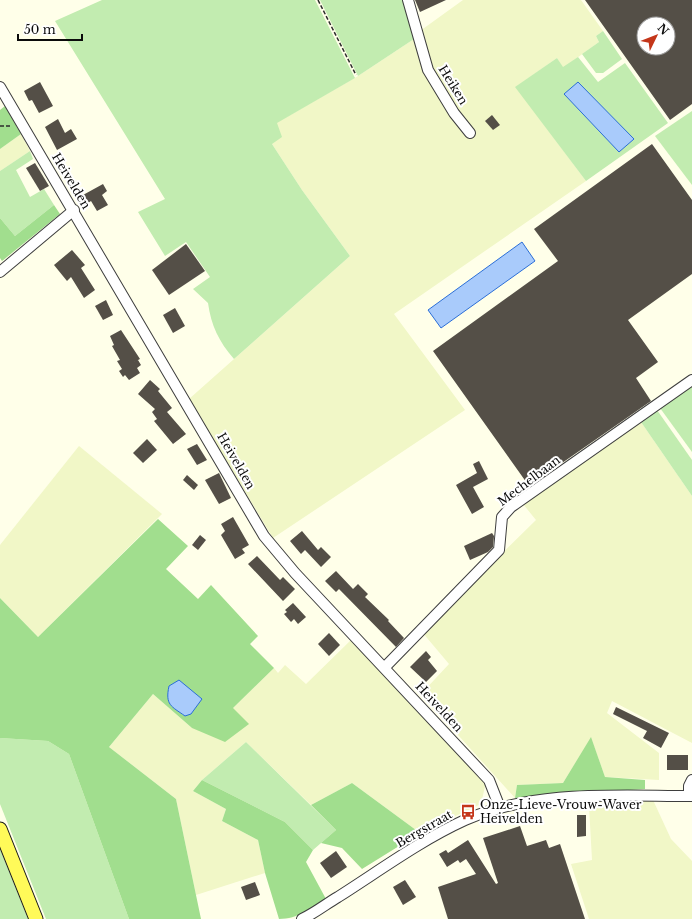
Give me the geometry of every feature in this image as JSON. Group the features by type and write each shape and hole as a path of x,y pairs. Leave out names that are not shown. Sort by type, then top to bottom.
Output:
{"main road":[{"path":"0,829 36,919"}],"street":[{"name":"Heiken","path":"408,0 428,70 454,113 470,133"},
{"name":"Heivelden","path":"0,87 74,210 264,536 295,573 385,667 489,780 500,808"},
{"path":"0,272 74,210"},
{"name":"Mechelbaan","path":"385,667 499,550 502,517 511,508 692,380"},
{"path":"690,796 689,786 692,780"},
{"name":"Bergstraat","path":"302,919 425,842 464,821 500,808 542,799 629,795 690,796"}],"path":[{"path":"318,0 356,75"}],"green space":[{"path":"102,0 315,0 355,78 277,123 282,137 272,144 302,190 350,256 234,359 216,333 211,319 208,303 193,289 210,277 186,242 165,256 138,212 165,199 55,21"},
{"path":"320,0 403,0 414,39 358,76"},
{"path":"463,0 581,0 603,31 596,36 599,42 563,68 557,58 516,87 586,181 394,314 465,410 273,538 189,399 350,256 302,190 272,144 276,123 358,76 414,39 426,61 420,31"},
{"path":"603,31 622,59 603,73 596,73 582,54 599,42 596,36"},
{"path":"578,57 598,82 625,63 668,123 586,181 515,87 557,58 563,67"},
{"path":"5,106 21,134 0,149 0,110"},
{"path":"692,111 692,185 655,136"},
{"path":"21,134 30,151 0,171 0,149"},
{"path":"30,151 33,159 16,170 30,197 44,189 54,205 15,236 0,218 0,171"},
{"path":"54,205 60,214 2,261 0,258 0,218 15,236"},
{"path":"692,386 692,452 660,408"},
{"path":"657,410 692,460 692,496 641,422"},
{"path":"641,422 692,496 692,743 612,701 607,713 659,753 659,780 605,777 591,738 563,783 517,785 515,798 421,694 449,664 422,632 536,520 523,504"},
{"path":"79,446 162,514 38,637 0,598 0,545"},
{"path":"158,519 188,546 166,569 198,599 211,585 258,636 250,644 274,668 233,708 249,724 225,742 192,728 153,694 109,747 176,799 201,919 129,919 69,754 48,741 0,738 0,598 38,637"},
{"path":"352,639 486,782 481,804 420,833 352,783 311,805 246,742 202,780 193,791 226,809 222,821 258,840 265,873 196,895 176,799 109,747 153,694 192,728 233,708 274,668 278,673 285,665 306,684"},
{"path":"591,737 605,777 645,780 645,789 515,798 517,785 563,783"},
{"path":"0,738 48,741 69,754 129,919 46,919 0,804"},
{"path":"246,742 336,830 313,850 285,822 202,780"},
{"path":"202,780 285,822 313,850 306,862 326,899 298,915 286,919 279,919 265,873 258,840 222,821 226,809 193,791"},
{"path":"352,783 420,833 362,869 342,848 321,843 336,830 311,805"},
{"path":"653,800 671,839 692,861 692,919 589,919 571,864 592,860 589,806"},
{"path":"0,849 28,919 0,919"}],"water":[{"path":"578,82 634,139 619,152 564,94"},
{"path":"522,242 535,261 441,328 428,310"},
{"path":"179,680 202,699 191,714 185,716 170,704 168,697 169,686"}],"building":[{"path":"415,0 446,0 420,12"},
{"path":"585,0 692,0 692,104 670,120"},
{"path":"40,82 53,106 39,113 32,100 29,101 24,91"},
{"path":"492,115 500,125 493,130 485,121"},
{"path":"58,119 65,133 71,129 77,139 57,150 45,127"},
{"path":"652,144 692,200 692,274 628,320 658,362 636,378 651,401 529,486 433,351 558,261 534,229"},
{"path":"35,163 49,186 40,191 26,168"},
{"path":"103,184 107,191 102,195 108,205 97,211 91,201 88,203 83,195"},
{"path":"186,244 205,271 169,295 152,270"},
{"path":"72,250 85,265 81,268 95,290 84,298 71,277 67,281 54,265"},
{"path":"106,300 113,315 103,320 95,306"},
{"path":"175,308 185,326 173,333 163,315"},
{"path":"121,330 140,359 138,360 141,365 137,368 140,373 129,380 125,375 123,377 119,371 122,369 117,361 120,360 112,346 114,345 110,336"},
{"path":"150,380 160,389 158,391 172,408 167,412 186,434 173,444 154,421 157,419 152,412 155,409 138,394"},
{"path":"147,439 157,450 143,463 133,453"},
{"path":"197,444 207,460 197,465 187,449"},
{"path":"479,461 488,479 473,487 484,507 472,514 456,485 477,473 473,464"},
{"path":"219,473 231,498 219,504 205,480"},
{"path":"187,475 198,485 194,490 183,480"},
{"path":"233,517 249,545 242,549 245,553 235,559 221,535 225,531 221,524"},
{"path":"302,531 318,550 321,547 331,557 321,567 305,550 301,554 290,541"},
{"path":"492,533 494,536 493,547 488,552 470,560 464,546"},
{"path":"200,535 206,540 198,550 192,545"},
{"path":"257,556 280,580 283,577 295,589 283,601 248,564"},
{"path":"336,571 353,589 358,584 368,594 365,597 389,620 388,621 404,638 396,647 339,589 336,592 325,581"},
{"path":"293,603 306,617 298,624 294,619 291,622 284,614 287,612 285,610"},
{"path":"329,633 340,645 329,656 318,644"},
{"path":"426,651 431,657 428,660 437,671 426,682 410,667"},
{"path":"616,707 669,733 661,748 643,738 647,731 613,714"},
{"path":"667,755 688,755 688,770 667,770"},
{"path":"577,815 586,815 586,836 577,837"},
{"path":"520,826 527,846 546,840 549,848 560,844 585,919 448,919 438,887 476,874 466,859 460,863 458,860 447,867 439,854 446,850 448,853 468,840 496,884 498,883 483,838"},
{"path":"336,851 347,867 331,878 320,863"},
{"path":"405,880 416,897 403,905 393,887"},
{"path":"255,882 260,895 246,900 241,887"}],"place":[{"name":"Onze-Lieve-Vrouw-Waver Heivelden","path":"468,812"}]}
